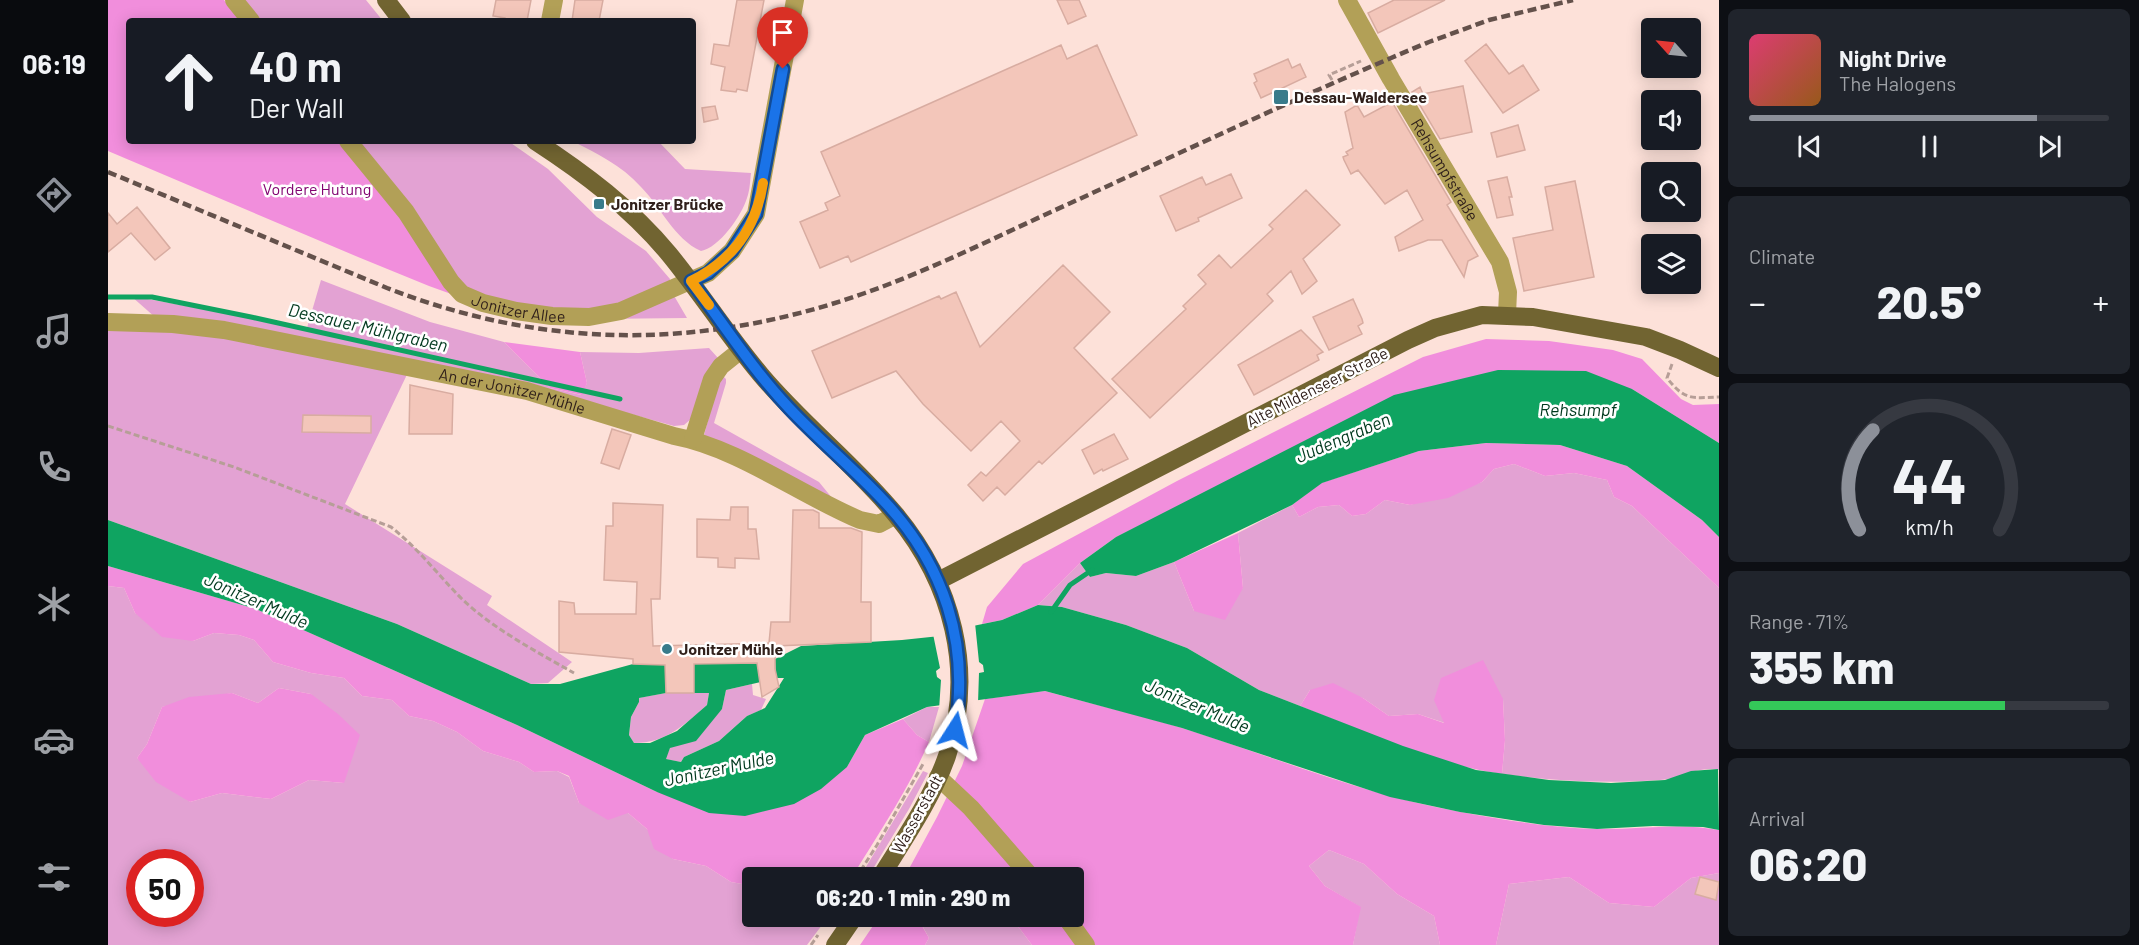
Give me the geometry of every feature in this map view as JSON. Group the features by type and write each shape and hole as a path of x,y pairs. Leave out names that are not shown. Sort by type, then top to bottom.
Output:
{"main road":[{"path":"386,0 400,18"},
{"path":"540,144 570,164 626,209 667,252 741,350 788,407 896,515 914,539 938,581"},
{"name":"Alte Mildenseer Straße","path":"938,581 1408,340 1459,320 1482,315 1506,314 1622,331 1680,350 1719,369"},
{"name":"Wasserstadt","path":"887,867 919,814 938,777 946,758 958,713 960,661 950,611 938,581"},
{"path":"835,945 847,927"}],"street":[{"path":"234,0 249,18"},
{"path":"551,18 554,0"},
{"name":"Jonitzer Allee","path":"350,144 406,212 451,282 462,294 471,299 516,311 552,316 589,317 621,310 708,273 732,251 756,214 795,0"},
{"name":"Rehsumpfstraße","path":"1347,0 1500,262 1508,292 1506,314"},
{"name":"An der Jonitzer Mühle","path":"108,322 173,324 224,330 527,391 674,436 693,439 759,469 860,520 879,524 896,515"},
{"path":"693,439 712,379 721,366 741,350"},
{"path":"938,777 971,808 1022,867"},
{"path":"1073,927 1086,945"}],"path":[{"path":"1332,80 1329,75 1367,58"},
{"path":"1680,350 1667,378 1690,398 1719,397"},
{"path":"108,426 234,467 391,527 405,538 463,600 519,642 574,673"},
{"path":"863,867 922,765"}],"shaded area":[{"path":"239,0 366,0 381,18 254,18"},
{"path":"357,144 512,144 548,169 597,217 646,251 670,279 669,284 624,307 554,315 464,292"},
{"path":"578,144 661,144 685,169 751,173 748,195 729,230 715,244 701,251 691,246 675,231 633,179 600,155"},
{"path":"321,280 430,322 504,342 550,388 581,395 587,383 580,352 639,353 709,348 718,358 691,419 684,425 674,426 544,390 413,362 345,504 492,596 487,605 572,662 548,683 531,684 397,624 108,520 108,327 156,318 131,296 307,328"},
{"path":"673,294 687,318 594,319"},
{"path":"723,376 726,383 714,423 819,482 837,504 704,435 718,384"},
{"path":"1514,464 1545,476 1574,473 1607,480 1614,497 1632,506 1719,588 1719,770 1704,769 1660,780 1620,782 1561,780 1502,774 1505,740 1503,699 1445,723 1418,714 1389,716 1363,698 1310,690 1300,706 1259,690 1187,648 1126,625 1062,607 1038,605 1080,563 1090,577 1106,573 1136,576 1174,562 1194,611 1243,588 1238,533 1292,505 1299,517 1318,507 1339,505 1352,516 1366,514 1385,500 1410,505 1482,482 1494,469"},
{"path":"108,586 124,588 135,613 193,641 214,633 239,635 254,640 273,662 311,673 344,678 362,696 392,700 409,716 433,721 457,732 483,751 519,762 534,772 557,771 569,777 579,803 628,813 647,829 673,859 706,866 731,882 742,884 742,927 820,927 807,945 108,945","holes":["279,688 311,694 344,783 309,780 271,799 222,793 190,802 137,758 147,744 162,707 232,693 258,703"]},
{"path":"752,684 753,695 766,699 761,710 747,716 719,741 684,757 681,762 665,759 670,748 722,709 726,690"},
{"path":"666,693 709,693 707,705 674,732 656,740 634,743 629,735 631,717 639,702 638,698"},
{"path":"927,707 939,707 929,742 917,735 903,719"},
{"path":"923,771 928,773 874,867 866,867"},
{"path":"1329,850 1364,864 1397,894 1434,916 1440,945 1353,945 1360,907 1325,886 1309,866"},
{"path":"1719,873 1719,945 1496,945 1509,884 1569,877 1609,903 1654,907 1691,878"},
{"path":"923,927 1018,927 1032,945 925,945 929,938"}],"green space":[{"name":"Vordere Hutung","path":"108,0 224,0 239,18 126,18 126,144 341,144 414,233 454,295 358,257 108,151"},
{"path":"1486,339 1549,341 1613,350 1642,359 1681,399 1693,405 1719,404 1719,443 1632,389 1157,517 1116,537 1080,563 1038,605 1002,620 982,624 987,607 1023,564 1177,481 1423,357"},
{"path":"504,342 580,352 587,383 582,395 550,388"},
{"path":"1486,443 1560,445 1627,466 1702,520 1719,537 1719,588 1632,506 1614,497 1607,480 1574,473 1545,476 1514,464 1494,469 1482,482 1448,498 1410,505 1385,500 1366,514 1352,516 1339,505 1318,507 1299,517 1292,505 1321,483 1419,451"},
{"path":"1238,533 1243,588 1225,620 1194,611 1174,562"},
{"path":"108,566 256,609 517,725 657,792 847,767 865,735 903,719 917,735 929,742 903,794 858,867 742,867 742,884 731,882 706,866 673,859 654,849 647,829 628,813 608,820 579,803 569,776 557,771 534,772 519,762 483,751 457,732 433,721 409,716 392,700 362,696 344,678 311,673 273,662 254,640 239,635 214,633 193,641 162,637 135,613 124,588 108,586"},
{"path":"1483,660 1503,699 1505,740 1502,774 1476,770 1425,755 1300,706 1310,690 1333,683 1363,698 1389,716 1418,714 1444,723 1434,700 1441,678"},
{"path":"279,688 311,694 338,714 360,735 344,783 309,780 271,799 222,793 190,802 156,782 137,758 147,744 162,707 189,697 232,693 258,703"},
{"path":"1045,691 1165,723 1390,796 1494,818 1596,829 1688,827 1719,830 1719,873 1691,878 1654,907 1609,903 1569,877 1509,884 1496,945 1440,945 1434,916 1397,894 1364,864 1329,850 1309,866 1325,886 1361,907 1353,945 1032,945 1018,927 1084,927 1084,867 910,867 962,766 985,699"},
{"path":"872,927 923,927 929,938 925,945 860,945"}],"water":[{"name":"Rehsumpf","path":"1498,370 1586,371 1632,389 1719,443 1719,537 1702,520 1627,466 1560,445 1486,443 1419,451 1322,483 1292,505 1174,562 1136,576 1106,573 1090,577 1080,563 1116,537 1394,395"},
{"name":"Jonitzer Mulde","path":"108,520 397,624 531,684 560,684 633,664 665,665 666,693 639,698 631,717 629,735 634,743 650,743 677,731 707,705 709,693 694,693 694,664 770,663 769,680 726,690 722,709 696,741 670,748 666,759 681,762 684,757 719,741 747,716 765,708 784,678 776,678 775,659 801,646 940,636 1002,620 1038,605 1062,607 1126,625 1187,648 1259,690 1403,746 1476,770 1549,780 1611,783 1665,780 1691,771 1718,769 1719,830 1703,827 1653,826 1597,829 1544,825 1460,812 1390,797 1182,728 1045,691 927,707 865,735 847,767 821,789 794,804 745,816 709,813 657,792 517,725 256,609 108,566"}],"pier":[{"path":"975,623 979,662 983,665 984,672 979,673 978,703 939,710 941,680 937,677 936,671 940,668 933,634"}],"building":[{"path":"496,0 531,0 528,18 493,16"},
{"path":"575,0 603,0 600,18 572,18"},
{"path":"737,0 764,0 747,91 737,89 736,92 721,90 725,67 711,64 714,44 729,46"},
{"path":"1057,0 1079,0 1086,16 1068,24"},
{"path":"1394,0 1445,0 1378,33 1368,13"},
{"path":"1486,44 1509,74 1523,65 1539,90 1503,113 1465,61"},
{"path":"1061,45 1067,59 1097,45 1137,135 851,262 848,256 820,268 800,222 828,210 825,203 840,196 821,152"},
{"path":"1288,59 1292,68 1300,64 1306,77 1261,98 1254,83 1257,81 1254,74"},
{"path":"1463,86 1472,132 1440,139 1412,92 1420,87 1423,94"},
{"path":"1392,102 1451,202 1447,205 1478,256 1468,261 1464,277 1442,240 1428,240 1399,251 1395,237 1423,220 1407,190 1385,204 1358,170 1351,174 1344,160 1343,157 1348,155 1346,152 1353,148 1345,112 1357,105 1364,117"},
{"path":"715,106 718,119 704,122 702,108"},
{"path":"1518,125 1525,150 1497,157 1491,133"},
{"path":"1231,174 1242,198 1176,231 1160,196 1202,177 1206,185"},
{"path":"1507,177 1512,197 1509,197 1513,215 1497,218 1488,181"},
{"path":"1575,181 1594,277 1524,291 1513,238 1553,230 1545,187"},
{"path":"1306,190 1340,225 1303,259 1317,281 1302,294 1291,271 1267,294 1273,301 1150,418 1112,379 1186,309 1183,306 1206,284 1198,275 1219,255 1231,268 1273,229 1269,225"},
{"path":"137,207 170,248 155,260 131,233 108,252 108,213 117,224"},
{"path":"1063,265 1110,312 1074,348 1117,393 1042,464 1039,461 1005,495 997,487 983,501 968,485 981,472 986,476 1020,441 1001,421 971,451 923,404 896,371 832,398 812,351 939,296 941,299 956,292 980,347"},
{"path":"1353,299 1362,319 1363,323 1358,326 1362,334 1329,350 1313,317"},
{"path":"1301,330 1323,352 1317,355 1319,360 1254,395 1238,365"},
{"path":"410,385 453,394 452,434 409,434"},
{"path":"303,415 371,416 371,433 302,432"},
{"path":"612,429 631,435 619,469 601,463"},
{"path":"1114,434 1128,459 1094,474 1082,450"},
{"path":"613,503 663,505 660,599 651,599 653,646 769,643 771,622 790,622 793,510 813,510 819,513 819,528 851,528 862,532 861,602 871,602 871,642 775,646 775,669 779,687 762,697 757,663 694,664 694,693 666,693 665,665 633,664 633,659 559,652 559,601 574,603 575,614 636,614 637,582 604,580 606,526 613,526"},
{"path":"731,507 748,507 748,529 756,529 759,559 735,558 735,568 718,567 718,558 697,557 697,519 730,520"},
{"path":"1700,877 1719,882 1716,900 1695,894"}],"waterway":[{"name":"Dessauer Mühlgraben","path":"108,297 152,297 620,399"},
{"name":"Judengraben","path":"1051,612 1070,585 1092,570"}],"railway":[{"path":"108,172 387,288 447,308 506,323 566,332 625,335 685,333 745,325 805,312 890,284 1383,61 1489,20 1573,0"}],"slow traffic":[{"path":"709,305 691,281 716,267 745,234 756,214 763,183"}],"place":[{"name":"Dessau-Waldersee","path":"1281,97"},
{"name":"Jonitzer Brücke","path":"599,204"},
{"name":"Jonitzer Mühle","path":"667,649"}],"route":[{"path":"783,69 761,198 756,214 732,251 708,273 691,281 759,373 788,407 883,500 928,561 950,611 960,661 960,696 955,730"}]}
